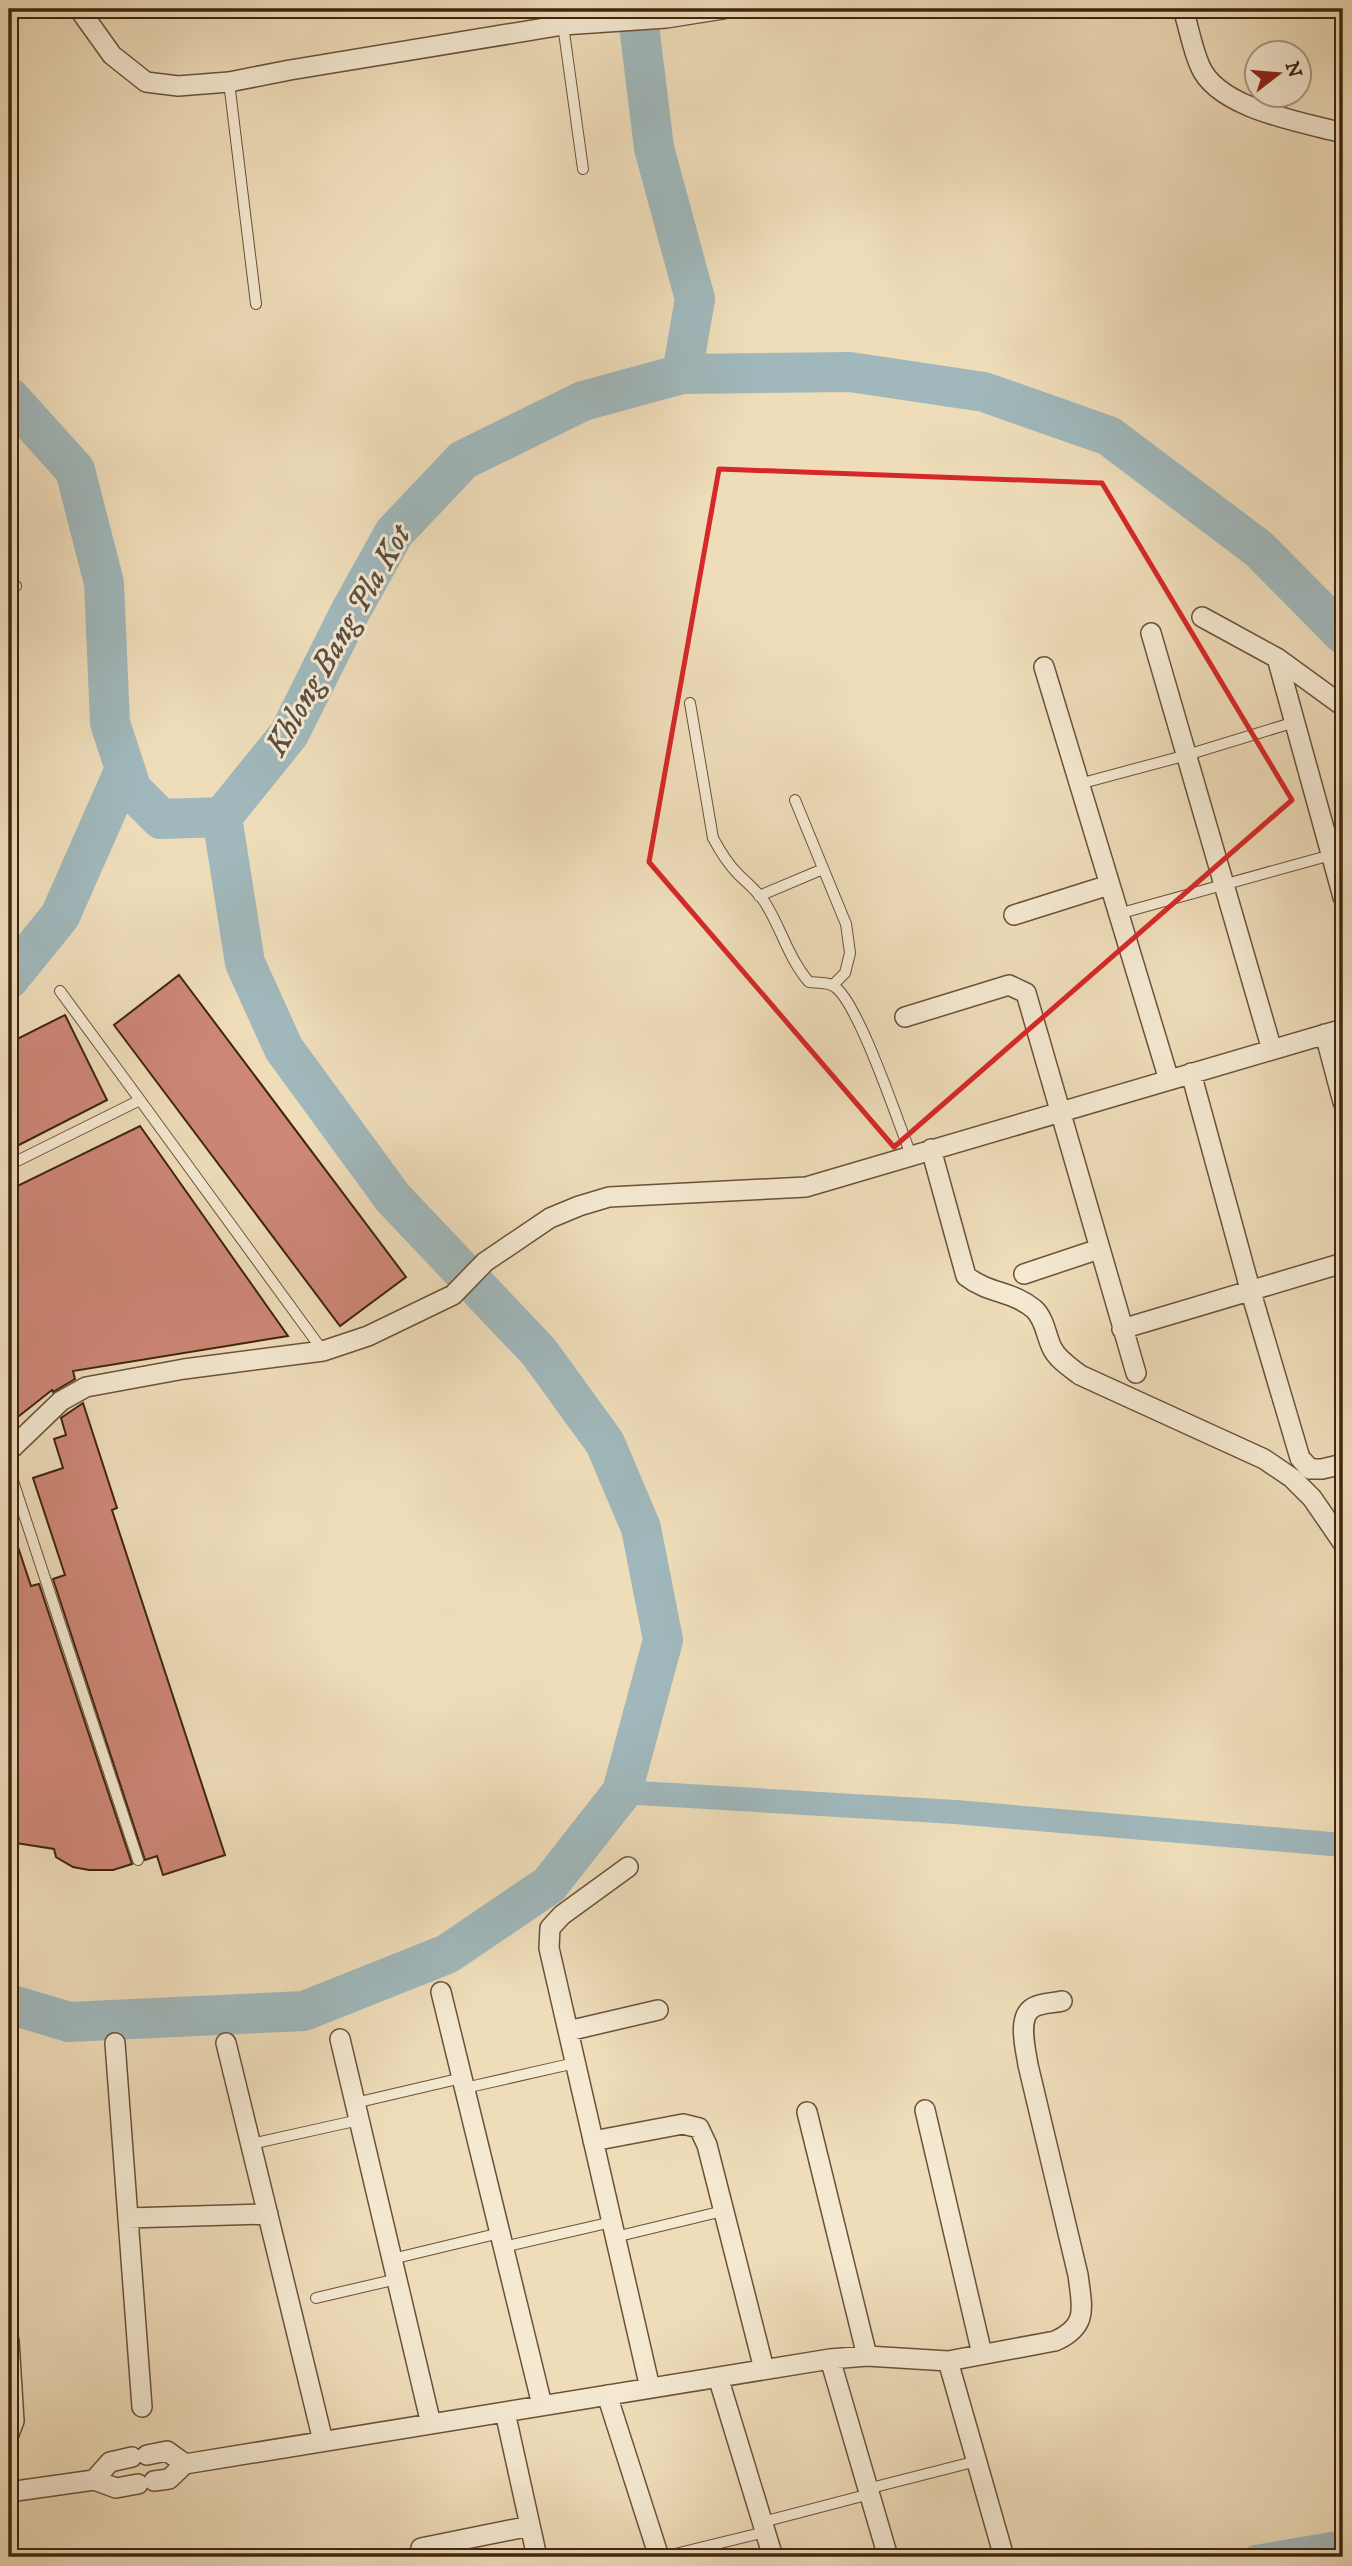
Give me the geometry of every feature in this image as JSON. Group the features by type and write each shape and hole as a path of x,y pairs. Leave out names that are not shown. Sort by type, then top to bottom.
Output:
{"street":[{"path":"79,9 112,55 146,82 178,86 229,82 563,25 666,18 723,9"},
{"path":"1183,9 1200,69 1224,95 1251,108 1343,133"},
{"path":"1202,617 1277,658 1343,706"},
{"path":"1151,633 1272,1050"},
{"path":"1277,658 1343,897"},
{"path":"1044,667 1108,886 1169,1080"},
{"path":"1014,915 1108,886"},
{"path":"905,1017 1009,985 1026,993 1136,1373"},
{"path":"9,1451 61,1401 93,1385 184,1369 323,1351 368,1336 453,1295 485,1262 550,1218 609,1197 806,1187 1059,1110 1334,1032 1343,1102"},
{"path":"1191,1073 1300,1458 1310,1469 1343,1464"},
{"path":"931,1149 966,1276 980,1287 1017,1298 1036,1311 1053,1349 1063,1362 1080,1375 1264,1459 1292,1478 1312,1498 1343,1543"},
{"path":"1024,1273 1099,1250"},
{"path":"1122,1329 1343,1263"},
{"path":"628,1867 562,1915 550,1928 549,1948 650,2388"},
{"path":"441,1992 542,2405"},
{"path":"9,2492 94,2480 116,2488 169,2479 185,2464 830,2359 867,2356 948,2361 1055,2341 1068,2336 1079,2325 1082,2304 1028,2065 1024,2035 1026,2014 1034,2007 1062,2001"},
{"path":"568,2031 658,2010"},
{"path":"340,2039 431,2424"},
{"path":"115,2043 142,2407"},
{"path":"226,2043 323,2441"},
{"path":"925,2110 982,2354"},
{"path":"807,2112 867,2356"},
{"path":"593,2141 683,2124 699,2128 707,2145 764,2369"},
{"path":"128,2218 268,2214"},
{"path":"9,2341 14,2421 9,2434"},
{"path":"830,2359 888,2557"},
{"path":"948,2361 1004,2557"},
{"path":"718,2376 773,2557"},
{"path":"607,2395 661,2557"},
{"path":"505,2412 537,2557"},
{"path":"94,2480 110,2462 167,2451 185,2464"},
{"path":"421,2548 530,2526"}],"lane":[{"path":"563,25 583,169"},
{"path":"229,82 256,304"},
{"path":"690,703 713,838 722,855 760,896 797,968 809,982 834,985 847,998 911,1155"},
{"path":"1079,784 1295,722"},
{"path":"795,800 846,924 850,953 845,974 834,985"},
{"path":"1118,914 1331,855"},
{"path":"760,896 823,869"},
{"path":"60,991 323,1351"},
{"path":"9,1165 140,1100"},
{"path":"9,1469 138,1860"},
{"path":"251,2144 357,2111 463,2083 575,2063"},
{"path":"392,2259 502,2240 613,2230 723,2211"},
{"path":"316,2298 397,2279"},
{"path":"661,2557 764,2527 869,2491 977,2461"}],"highlighted area":[{"path":"719,469 1102,483 1292,800 894,1147 649,862"}],"building":[{"path":"179,975 406,1277 340,1326 114,1025"},
{"path":"65,1015 107,1100 9,1150 9,1043"},
{"path":"140,1126 288,1336 73,1371 75,1379 53,1392 52,1390 9,1424 9,1190"},
{"path":"83,1403 117,1508 112,1510 225,1855 163,1875 157,1856 145,1860 53,1579 65,1575 33,1478 63,1468 54,1439 66,1435 61,1418"},
{"path":"9,1529 12,1529 31,1586 39,1584 132,1864 113,1870 89,1870 73,1867 56,1857 54,1849 9,1842"}],"waterway":[{"path":"637,9 654,148 695,299 682,374"},
{"name":"Khlong Bang Pla Kot","path":"9,397 75,470 104,583 110,723 132,790 161,819 222,817 289,734 349,614 394,533 463,460 583,401 682,374 850,372 984,392 1109,436 1259,549 1343,634"},
{"path":"9,979 60,916 125,769"},
{"path":"9,2004 69,2022 304,2011 447,1954 549,1885 622,1792 663,1640 641,1528 605,1443 539,1352 393,1198 284,1049 245,963 222,817"},
{"path":"622,1792 955,1812 1343,1845"},
{"path":"1255,2557 1343,2542"}]}
